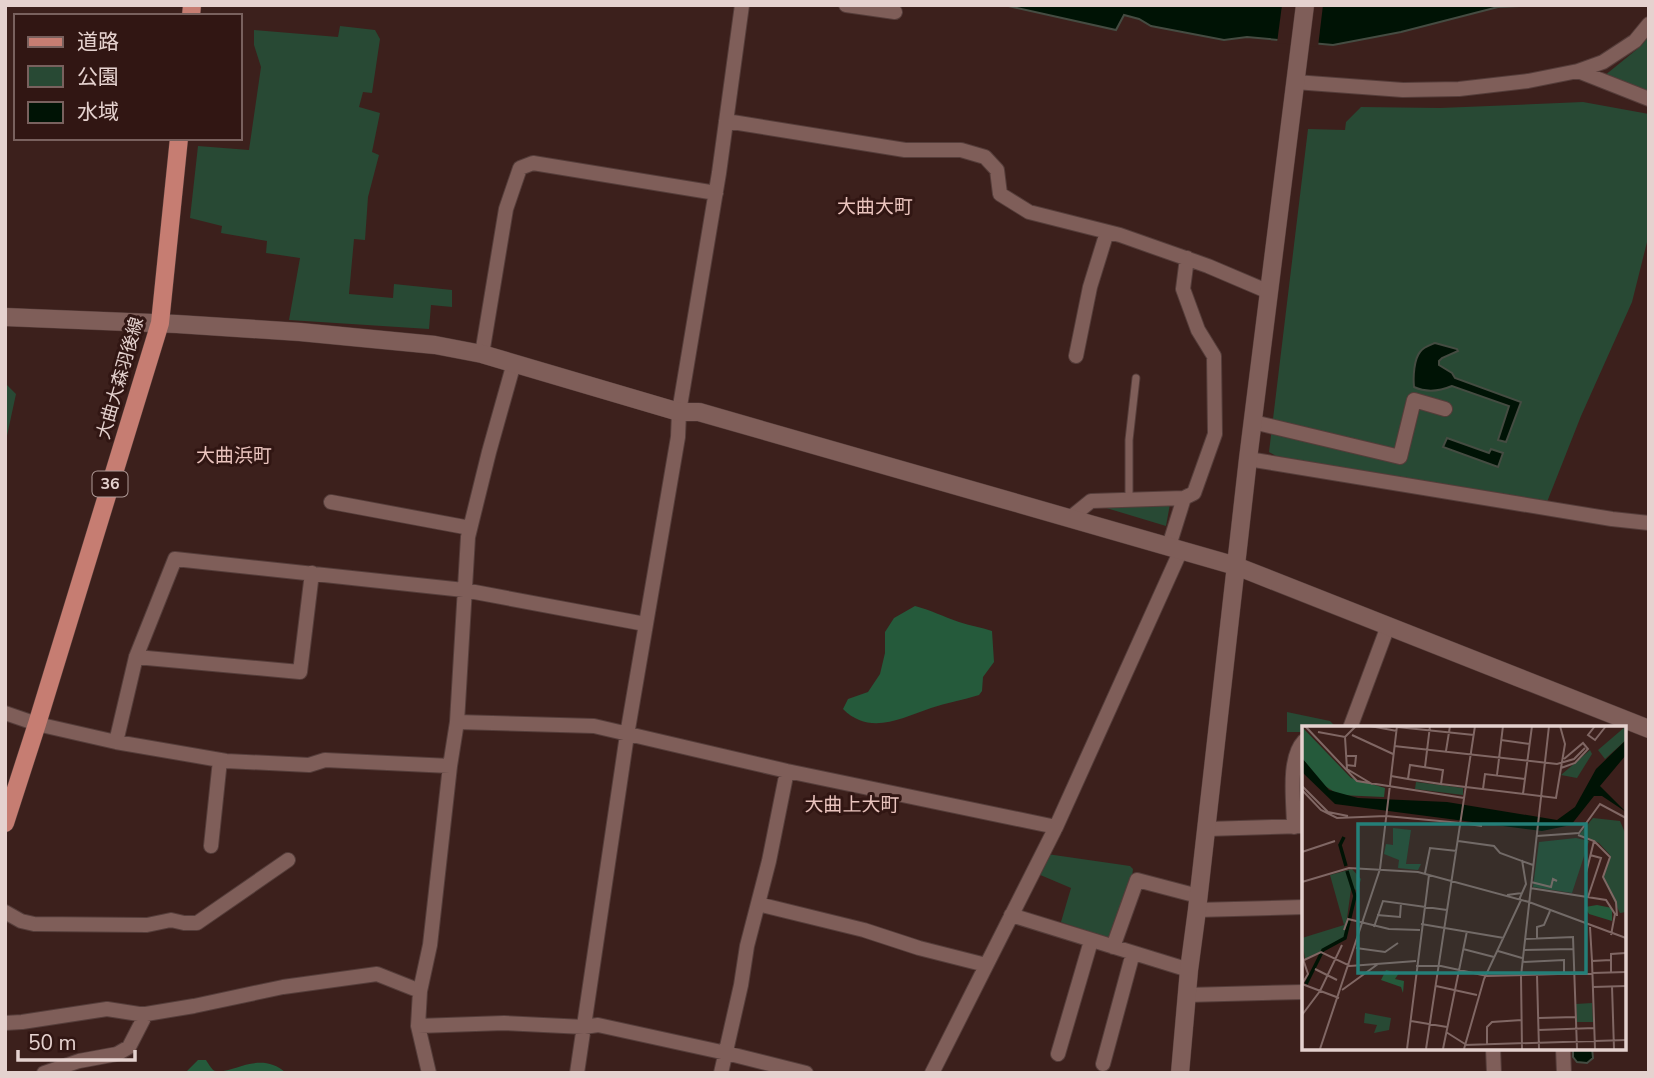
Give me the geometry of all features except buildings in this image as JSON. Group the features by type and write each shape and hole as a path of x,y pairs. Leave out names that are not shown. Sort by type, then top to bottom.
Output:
{"main road":[{"name":"大曲大森羽後線","path":"5,823 160,323 179,140"}],"street":[{"path":"577,1073 627,735 716,193 741,5"},
{"path":"846,5 895,12"},
{"path":"1180,1073 1189,970 1252,422 1305,5"},
{"path":"1295,82 1402,90 1459,89 1528,81 1578,71 1604,62 1635,41 1649,24"},
{"path":"1578,71 1649,99"},
{"path":"726,121 905,150 961,150 985,157 997,170 1000,194 1028,212 1107,232 1187,258 1269,292"},
{"path":"482,354 506,208 520,168 533,163 716,193"},
{"path":"1076,356 1090,287 1107,232"},
{"path":"1070,518 1091,501 1184,498 1194,493 1215,434 1214,356 1198,330 1183,289 1187,258"},
{"path":"5,317 300,332 435,345 482,354 679,412 699,412 1236,566 1649,729"},
{"path":"429,1073 418,1026 457,722 468,537 514,363"},
{"path":"1252,422 1400,457 1414,400 1445,408"},
{"path":"1248,459 1649,523"},
{"path":"932,1073 1056,827 1175,548 1184,498"},
{"path":"331,502 470,528"},
{"path":"116,742 136,657 176,559 464,590 645,624"},
{"path":"136,657 300,672 312,573"},
{"path":"1351,726 1388,626"},
{"path":"5,713 37,724 116,742 220,760 309,765 325,760 450,766"},
{"path":"457,722 594,726 787,771 1056,827"},
{"path":"1207,829 1299,826 1294,765 1302,743"},
{"path":"211,846 220,760"},
{"path":"721,1073 787,771"},
{"path":"5,912 21,922 34,924 146,925 171,920 197,923 288,860"},
{"path":"1113,947 1137,880 1198,903 1302,907"},
{"path":"758,904 864,930 919,948 986,965"},
{"path":"1011,915 1189,970"},
{"path":"1058,1054 1091,940"},
{"path":"1102,1064 1133,953"},
{"path":"5,1023 107,1009 146,1014 283,987 377,974 421,991"},
{"path":"1187,995 1302,992"},
{"path":"44,1073 79,1061 117,1054 129,1047 146,1014"},
{"path":"418,1026 504,1023 584,1027 598,1025 806,1073"},
{"path":"1493,1050 1494,1073"},
{"path":"1563,1050 1564,1073"}],"lane":[{"path":"1129,500 1129,440 1136,378"}],"green space":[{"path":"340,26 375,30 380,39 372,93 363,92 359,107 380,113 372,152 379,155 368,197 365,240 354,239 349,294 393,298 394,284 452,290 452,307 431,305 429,329 289,320 300,258 266,253 267,241 221,233 222,226 190,218 198,146 249,150 261,67 254,45 254,30 338,37"},
{"path":"1649,36 1649,94 1604,76 1641,46"},
{"path":"1583,102 1649,114 1649,234 1632,302 1581,416 1547,502 1276,456 1269,452 1308,129 1345,130 1346,122 1361,107 1440,108"},
{"path":"5,383 16,394 5,445"},
{"path":"1170,504 1166,526 1103,507"},
{"path":"915,606 992,631 994,662 983,677 982,691 979,695 897,720 875,723 853,717 843,709 848,699 868,692 880,674 885,653 885,632 894,618"},
{"path":"1287,712 1330,721 1335,726 1302,726 1302,732 1287,732"},
{"path":"1047,854 1130,866 1133,869 1110,939 1061,922 1071,888 1038,874"},
{"path":"198,1060 206,1060 213,1070 265,1063 286,1073 185,1073"}],"water":[{"path":"1004,5 1541,5 1498,7 1401,32 1333,45 1247,37 1224,40 1151,26 1124,15 1116,30"},
{"path":"1435,343 1457,349 1458,351 1439,361 1439,365 1455,378 1521,402 1506,442 1498,440 1509,406 1452,386 1433,391 1414,387 1414,368 1418,355"},
{"path":"1447,438 1489,453 1491,449 1503,453 1498,467 1443,447"},
{"path":"1573,1050 1592,1050 1593,1058 1587,1063 1577,1062 1573,1057"}],"pier":[{"path":"1282,5 1323,5 1318,47 1277,43"}],"district":[{"name":"大曲大町","path":"875,207"},
{"name":"大曲浜町","path":"234,456"},
{"name":"大曲上大町","path":"852,805"}]}
